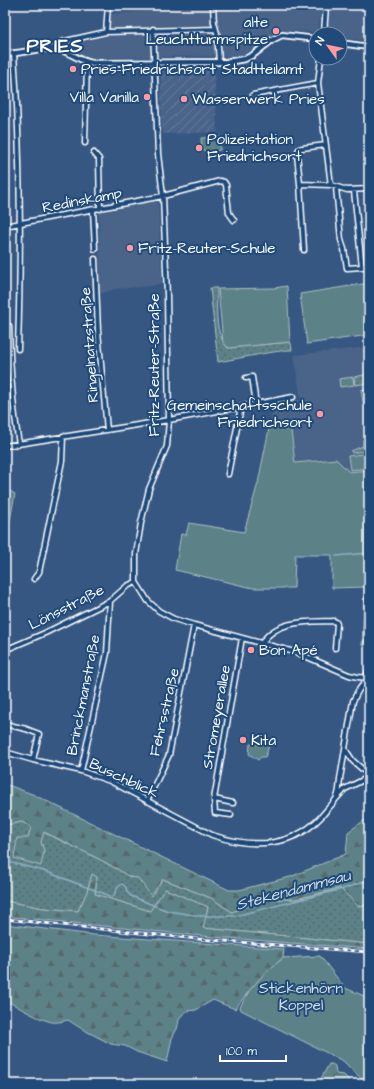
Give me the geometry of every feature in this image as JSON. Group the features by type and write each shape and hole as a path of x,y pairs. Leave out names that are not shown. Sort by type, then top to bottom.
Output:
{"street":[{"path":"106,32 108,5"},
{"path":"213,5 219,62"},
{"path":"325,26 326,5"},
{"path":"58,49 61,42 106,32 153,29 215,29"},
{"name":"Fritz-Reuter-Straße","path":"136,582 136,554 141,522 149,489 167,446 169,420 167,295 163,196 158,154 153,29"},
{"path":"5,54 14,54 48,48 58,49 87,62 239,61 253,55 272,40 282,35 308,38"},
{"path":"348,44 369,47"},
{"path":"14,54 19,122 20,247 18,349"},
{"path":"86,143 87,62"},
{"path":"320,66 318,83 331,185"},
{"path":"253,94 318,83"},
{"path":"304,250 297,154 299,149 302,148 326,145"},
{"path":"94,153 99,159 100,209"},
{"name":"Redinskamp","path":"5,226 163,196 222,181 226,185 227,189 229,213 234,220"},
{"path":"300,184 331,185 354,191 369,189"},
{"path":"336,187 341,240 347,268 364,267 354,191"},
{"path":"93,210 95,249"},
{"name":"Ringelnatzstraße","path":"95,259 98,331 107,430"},
{"path":"7,326 10,343 13,406 19,444"},
{"path":"10,343 18,344"},
{"path":"246,378 252,377 256,404"},
{"path":"5,446 169,420 293,397"},
{"path":"228,474 241,407"},
{"path":"34,579 40,572 62,460 63,436"},
{"path":"136,582 148,602 159,611 174,619 194,626 298,653 348,674 367,678"},
{"name":"Lönsstraße","path":"5,650 45,633 110,601 127,586 136,582"},
{"name":"Brinckmanstraße","path":"81,771 107,653 110,601"},
{"path":"262,643 274,630 284,626 308,622 334,621 337,624 335,648"},
{"name":"Fehrsstraße","path":"147,801 169,755 194,626"},
{"name":"Stromeyerallee","path":"231,815 215,812 214,799 242,638"},
{"path":"337,798 353,701 367,678 369,668"},
{"path":"5,724 39,734 33,760"},
{"path":"337,798 345,789 369,776 353,761 345,749"},
{"name":"Buschblick","path":"5,752 81,771 110,781 212,835 250,844 264,844 293,836 317,822 337,798"},
{"path":"214,799 233,803"}],"shaded area":[{"path":"213,5 321,5 319,26 308,26 308,32 281,31 242,56 84,58 63,48 63,45 110,36 110,14"},
{"path":"328,5 369,5 369,41 348,39 348,26 327,26"},
{"name":"Wasserwerk Pries","path":"214,64 217,132 163,134 161,119 161,72 169,67"},
{"name":"Fritz-Reuter-Schule","path":"158,200 162,283 151,286 116,289 100,294 99,213"},
{"name":"Gemeinschaftsschule Friedrichsort","path":"369,347 369,470 349,472 320,459 294,463 290,424 269,429 273,405 301,400 294,355"}],"green space":[{"path":"220,137 220,150 207,152 202,149 201,138"},
{"path":"369,283 369,335 307,344 300,294"},
{"path":"287,286 290,342 229,348 223,343 218,289 274,288"},
{"path":"210,288 217,288 218,328 220,335 228,348 290,342 292,350 218,362"},
{"path":"369,374 369,383 355,385 354,377"},
{"path":"353,377 354,385 340,387 339,379"},
{"path":"369,388 369,425 367,409 363,402 361,390"},
{"path":"290,423 295,463 336,459 349,472 369,470 369,635 362,646 365,587 332,588 332,555 295,555 294,588 253,588 175,570 181,534 186,535 189,523 244,532 258,483 269,429"},
{"path":"363,440 369,440 369,449 352,453 351,451 363,446"},
{"path":"369,453 369,468 350,470 348,456"},
{"path":"5,488 15,494 6,542 5,542"},
{"path":"262,742 270,744 265,757 261,757 258,760 249,754 250,744 261,745"},
{"path":"5,784 32,794 229,890 239,890 290,877 346,854 348,832 369,817 369,905 358,906 340,888 296,899 266,899 232,912 211,898 163,879 151,896 138,878 130,877 97,858 44,832 41,842 44,851 41,866 14,858 17,838 28,838 31,827 22,822 5,825"},
{"path":"22,822 32,827 28,838 44,851 41,842 43,832 97,858 130,877 163,879 211,898 232,912 266,899 296,899 341,888 358,906 369,905 369,944 202,928 208,907 165,889 150,911 95,894 97,878 92,875 87,892 78,911 43,908 5,901 5,825"},
{"path":"92,874 97,877 95,894 150,911 165,889 208,907 203,928 369,944 369,949 202,936 5,916 5,901 43,908 78,911 87,892"},
{"path":"5,924 94,935 284,949 283,958 258,982 235,1009 213,1000 196,1010 187,1011 182,1015 172,1038 167,1062 137,1052 125,1046 111,1044 68,1020 54,1022 40,1018 5,1000"},
{"name":"Stickenhörn Koppel","path":"320,956 345,988 369,998 369,1084 367,1084 343,1061 241,1010 240,1007 249,991 263,975 283,958"},
{"path":"329,1064 335,1066 336,1074 344,1075 353,1084 318,1084"}],"waterway":[{"path":"336,556 368,553"},
{"name":"Stekendammsau","path":"5,861 44,871 113,897 118,887 122,884 126,887 127,892 131,896 168,911 200,916 235,916 343,889 369,880"}],"railway":[{"path":"5,919 198,939 369,952"}],"place":[{"name":"alte Leuchtturmspitze","path":"276,31"},
{"name":"Pries-Friedrichsort Stadtteilamt","path":"73,69"},
{"name":"Villa Vanilla","path":"147,97"},
{"name":"Wasserwerk Pries","path":"184,99"},
{"name":"Polizeistation Friedrichsort","path":"199,148"},
{"name":"Fritz-Reuter-Schule","path":"130,248"},
{"name":"Gemeinschaftsschule Friedrichsort","path":"320,414"},
{"name":"Bon Apé","path":"251,650"},
{"name":"Kita","path":"243,740"}],"district":[{"name":"PRIES","path":"55,45"}]}
